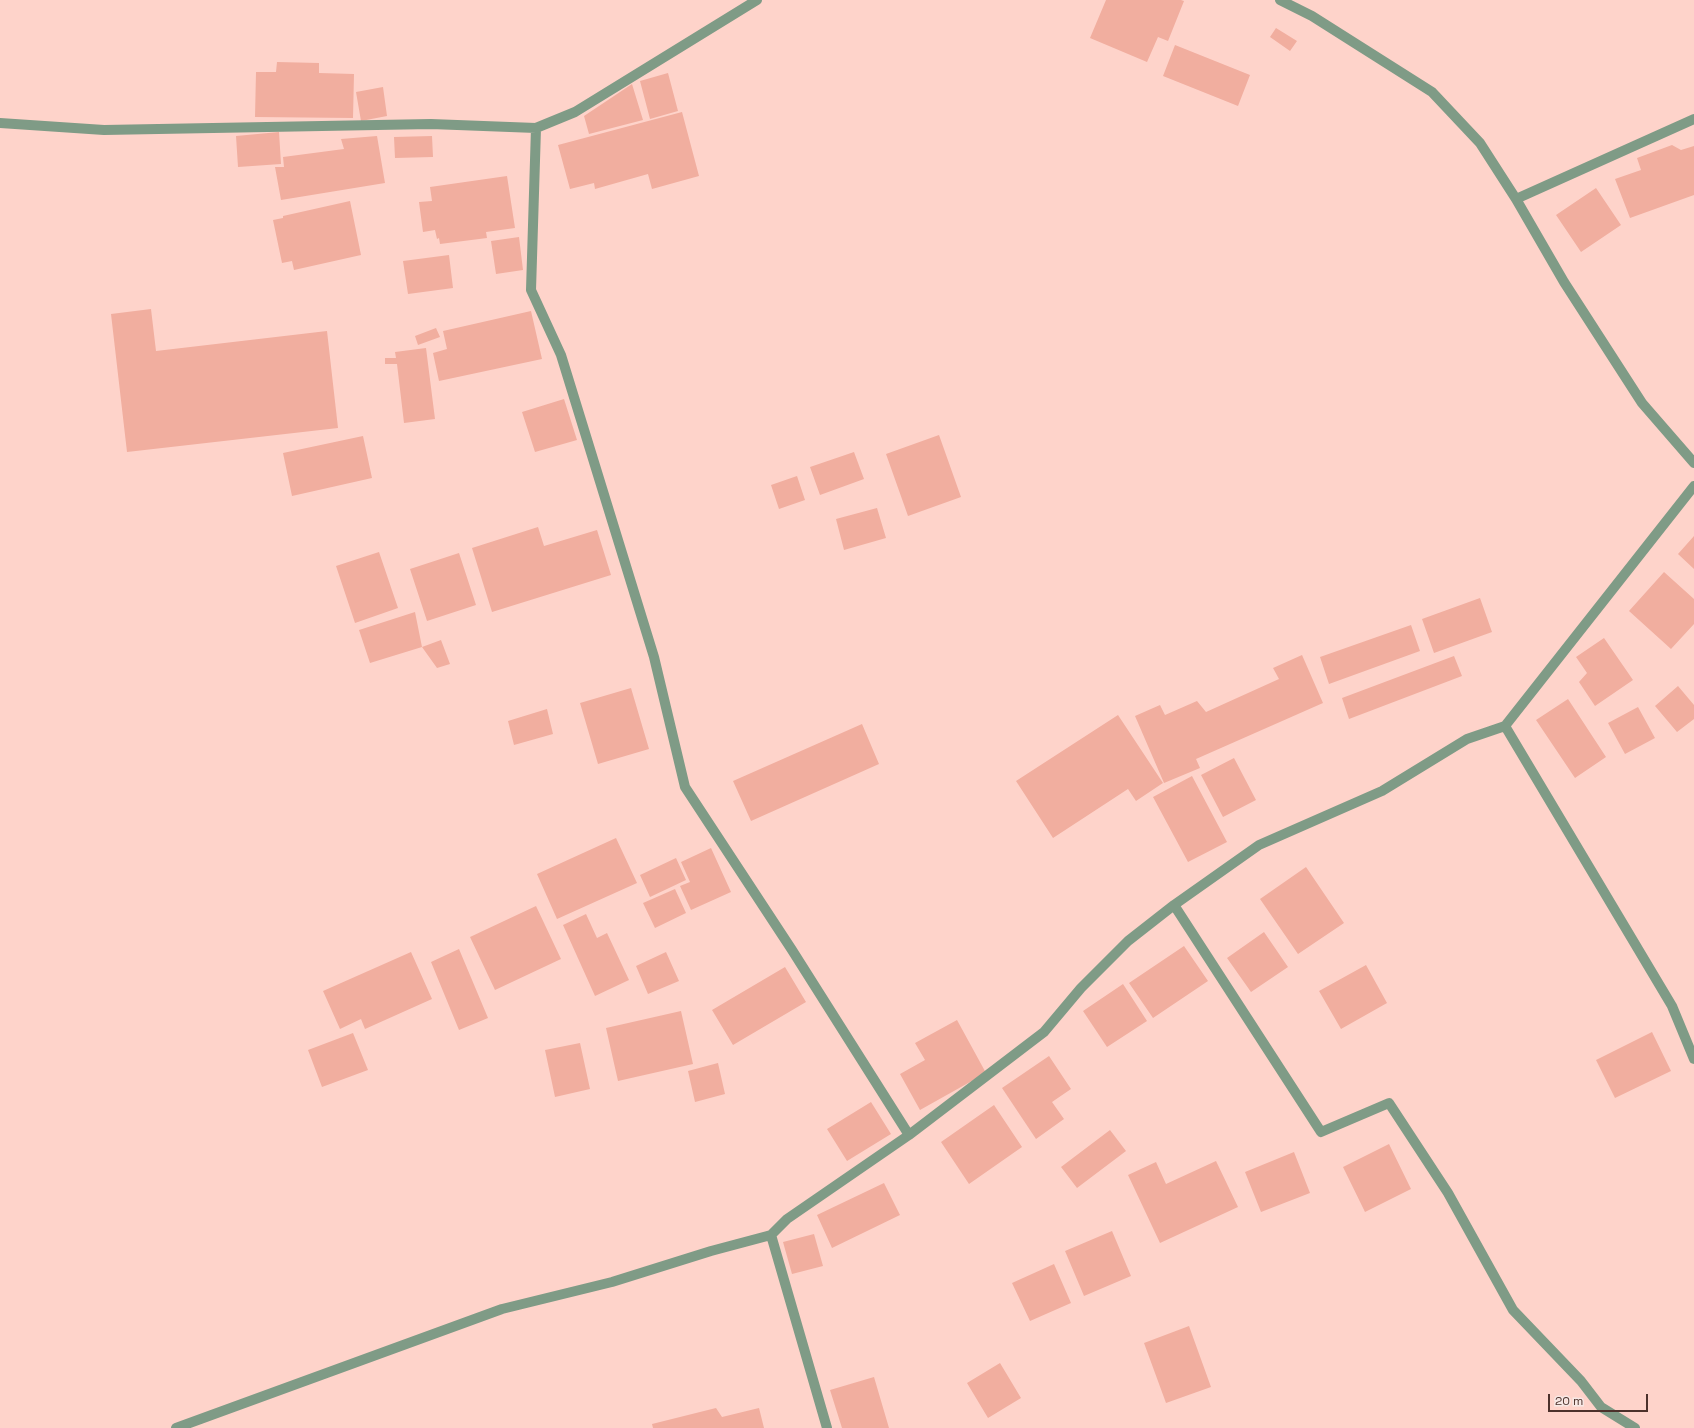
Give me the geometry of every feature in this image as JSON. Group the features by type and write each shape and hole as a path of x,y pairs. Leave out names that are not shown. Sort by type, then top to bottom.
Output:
{"street":[{"path":"0,123 104,130 431,124 536,128 575,112 757,0"},
{"path":"1280,0 1312,16 1432,92 1480,143 1516,199 1564,282 1642,403 1694,463"},
{"path":"1516,199 1694,119"},
{"path":"536,128 532,290 561,355 654,657 685,786 910,1135"},
{"path":"176,1428 502,1309 612,1282 712,1251 771,1236 787,1219 910,1135 1044,1032 1081,988 1128,941 1174,905 1259,845 1382,791 1467,739 1506,726 1694,486"},
{"path":"1506,726 1672,1006 1694,1059"},
{"path":"1174,905 1320,1132 1389,1103 1448,1193 1513,1310 1581,1381 1601,1407 1635,1428"},
{"path":"771,1236 827,1428"}],"building":[{"path":"1106,0 1184,1 1168,41 1158,37 1147,62 1090,38"},
{"path":"1276,28 1297,41 1290,51 1270,37"},
{"path":"1175,45 1250,75 1238,106 1163,76"},
{"path":"277,62 319,63 319,73 354,74 353,118 255,117 256,72 276,72"},
{"path":"668,73 678,111 650,119 640,81"},
{"path":"632,84 643,120 589,134 584,116"},
{"path":"383,87 387,116 361,121 356,92"},
{"path":"682,112 699,176 652,189 648,174 595,189 594,183 570,189 558,145"},
{"path":"279,132 281,164 238,167 236,136"},
{"path":"377,136 385,183 281,200 275,167 284,167 283,157 344,149 341,139"},
{"path":"432,136 433,157 395,158 394,137"},
{"path":"1672,145 1681,150 1694,146 1694,195 1630,218 1615,179 1641,170 1637,158"},
{"path":"507,176 515,228 486,232 487,238 440,244 435,230 423,232 419,202 432,201 430,187"},
{"path":"1596,188 1621,225 1581,252 1556,215"},
{"path":"350,201 361,255 294,270 292,261 282,263 273,220 283,218 283,216"},
{"path":"519,237 523,270 496,274 491,241"},
{"path":"449,255 453,288 408,294 403,261"},
{"path":"151,309 156,351 327,331 338,428 127,452 111,314"},
{"path":"531,311 542,359 439,381 433,353 447,349 443,331"},
{"path":"436,328 440,337 418,345 415,336"},
{"path":"426,348 435,419 404,423 397,364 385,364 385,358 396,358 395,352"},
{"path":"564,399 577,440 535,452 522,412"},
{"path":"939,435 961,497 908,516 886,454"},
{"path":"363,436 372,478 292,496 283,453"},
{"path":"854,452 864,479 820,495 810,467"},
{"path":"797,476 805,500 779,509 771,485"},
{"path":"877,508 886,538 844,550 836,519"},
{"path":"538,527 544,546 597,530 611,575 492,612 472,548"},
{"path":"1694,536 1694,569 1678,554"},
{"path":"379,552 398,608 355,623 336,566"},
{"path":"459,553 476,605 427,621 410,569"},
{"path":"1664,572 1694,599 1694,624 1671,649 1629,611"},
{"path":"1480,598 1492,632 1434,653 1422,619"},
{"path":"415,612 422,647 370,663 359,630"},
{"path":"1411,625 1420,651 1329,684 1320,657"},
{"path":"1604,638 1633,680 1595,706 1579,682 1587,673 1576,657"},
{"path":"441,640 450,664 437,668 422,647"},
{"path":"1302,655 1323,703 1196,759 1200,768 1164,783 1135,716 1160,705 1165,715 1197,701 1206,712 1279,679 1273,668"},
{"path":"1454,656 1462,676 1349,719 1342,698"},
{"path":"1678,686 1694,705 1694,719 1677,732 1655,706"},
{"path":"631,688 649,749 598,764 580,703"},
{"path":"1568,699 1606,757 1575,778 1536,720"},
{"path":"1638,707 1655,738 1625,754 1608,723"},
{"path":"547,709 553,734 514,745 508,721"},
{"path":"1118,715 1163,783 1136,801 1128,789 1053,838 1016,781"},
{"path":"862,724 879,764 751,821 733,781"},
{"path":"1234,758 1256,800 1223,817 1201,775"},
{"path":"1192,776 1227,842 1188,862 1153,797"},
{"path":"616,838 637,883 557,919 537,874"},
{"path":"711,848 731,892 691,910 680,886 690,882 681,862"},
{"path":"676,858 686,880 650,897 640,875"},
{"path":"1306,867 1344,923 1298,954 1260,899"},
{"path":"675,889 686,913 655,928 643,903"},
{"path":"536,906 561,959 495,990 470,937"},
{"path":"586,914 597,938 607,933 629,980 595,996 563,925"},
{"path":"1264,932 1288,967 1251,992 1227,958"},
{"path":"1184,946 1208,981 1153,1018 1129,983"},
{"path":"459,949 488,1018 459,1030 431,962"},
{"path":"411,952 432,999 365,1029 361,1019 340,1029 323,991"},
{"path":"666,952 679,981 648,994 636,966"},
{"path":"1366,965 1387,1003 1341,1029 1319,991"},
{"path":"785,967 806,1002 733,1045 712,1010"},
{"path":"1123,984 1147,1021 1107,1047 1083,1011"},
{"path":"681,1011 693,1064 618,1081 606,1028"},
{"path":"957,1020 986,1073 920,1110 900,1074 925,1060 915,1043"},
{"path":"1652,1032 1671,1071 1615,1098 1596,1060"},
{"path":"353,1033 368,1070 322,1087 308,1050"},
{"path":"580,1043 590,1089 555,1097 545,1050"},
{"path":"1049,1056 1071,1089 1052,1102 1064,1119 1036,1139 1002,1088"},
{"path":"718,1063 725,1094 695,1102 688,1071"},
{"path":"871,1102 891,1134 847,1161 827,1129"},
{"path":"994,1105 1022,1147 969,1184 941,1142"},
{"path":"1110,1130 1126,1151 1077,1188 1061,1167"},
{"path":"1389,1144 1411,1189 1365,1212 1343,1167"},
{"path":"1294,1152 1310,1193 1261,1212 1245,1172"},
{"path":"1216,1161 1238,1207 1160,1243 1128,1175 1156,1162 1166,1184"},
{"path":"884,1183 900,1215 832,1248 817,1215"},
{"path":"1112,1231 1131,1276 1084,1296 1065,1251"},
{"path":"814,1234 823,1266 792,1274 783,1242"},
{"path":"1054,1264 1071,1303 1030,1321 1012,1283"},
{"path":"1189,1326 1211,1387 1166,1403 1144,1343"},
{"path":"1000,1363 1021,1398 988,1418 967,1383"},
{"path":"874,1377 889,1428 842,1428 830,1390"},
{"path":"716,1408 722,1417 759,1408 764,1428 653,1428 652,1424"}]}
